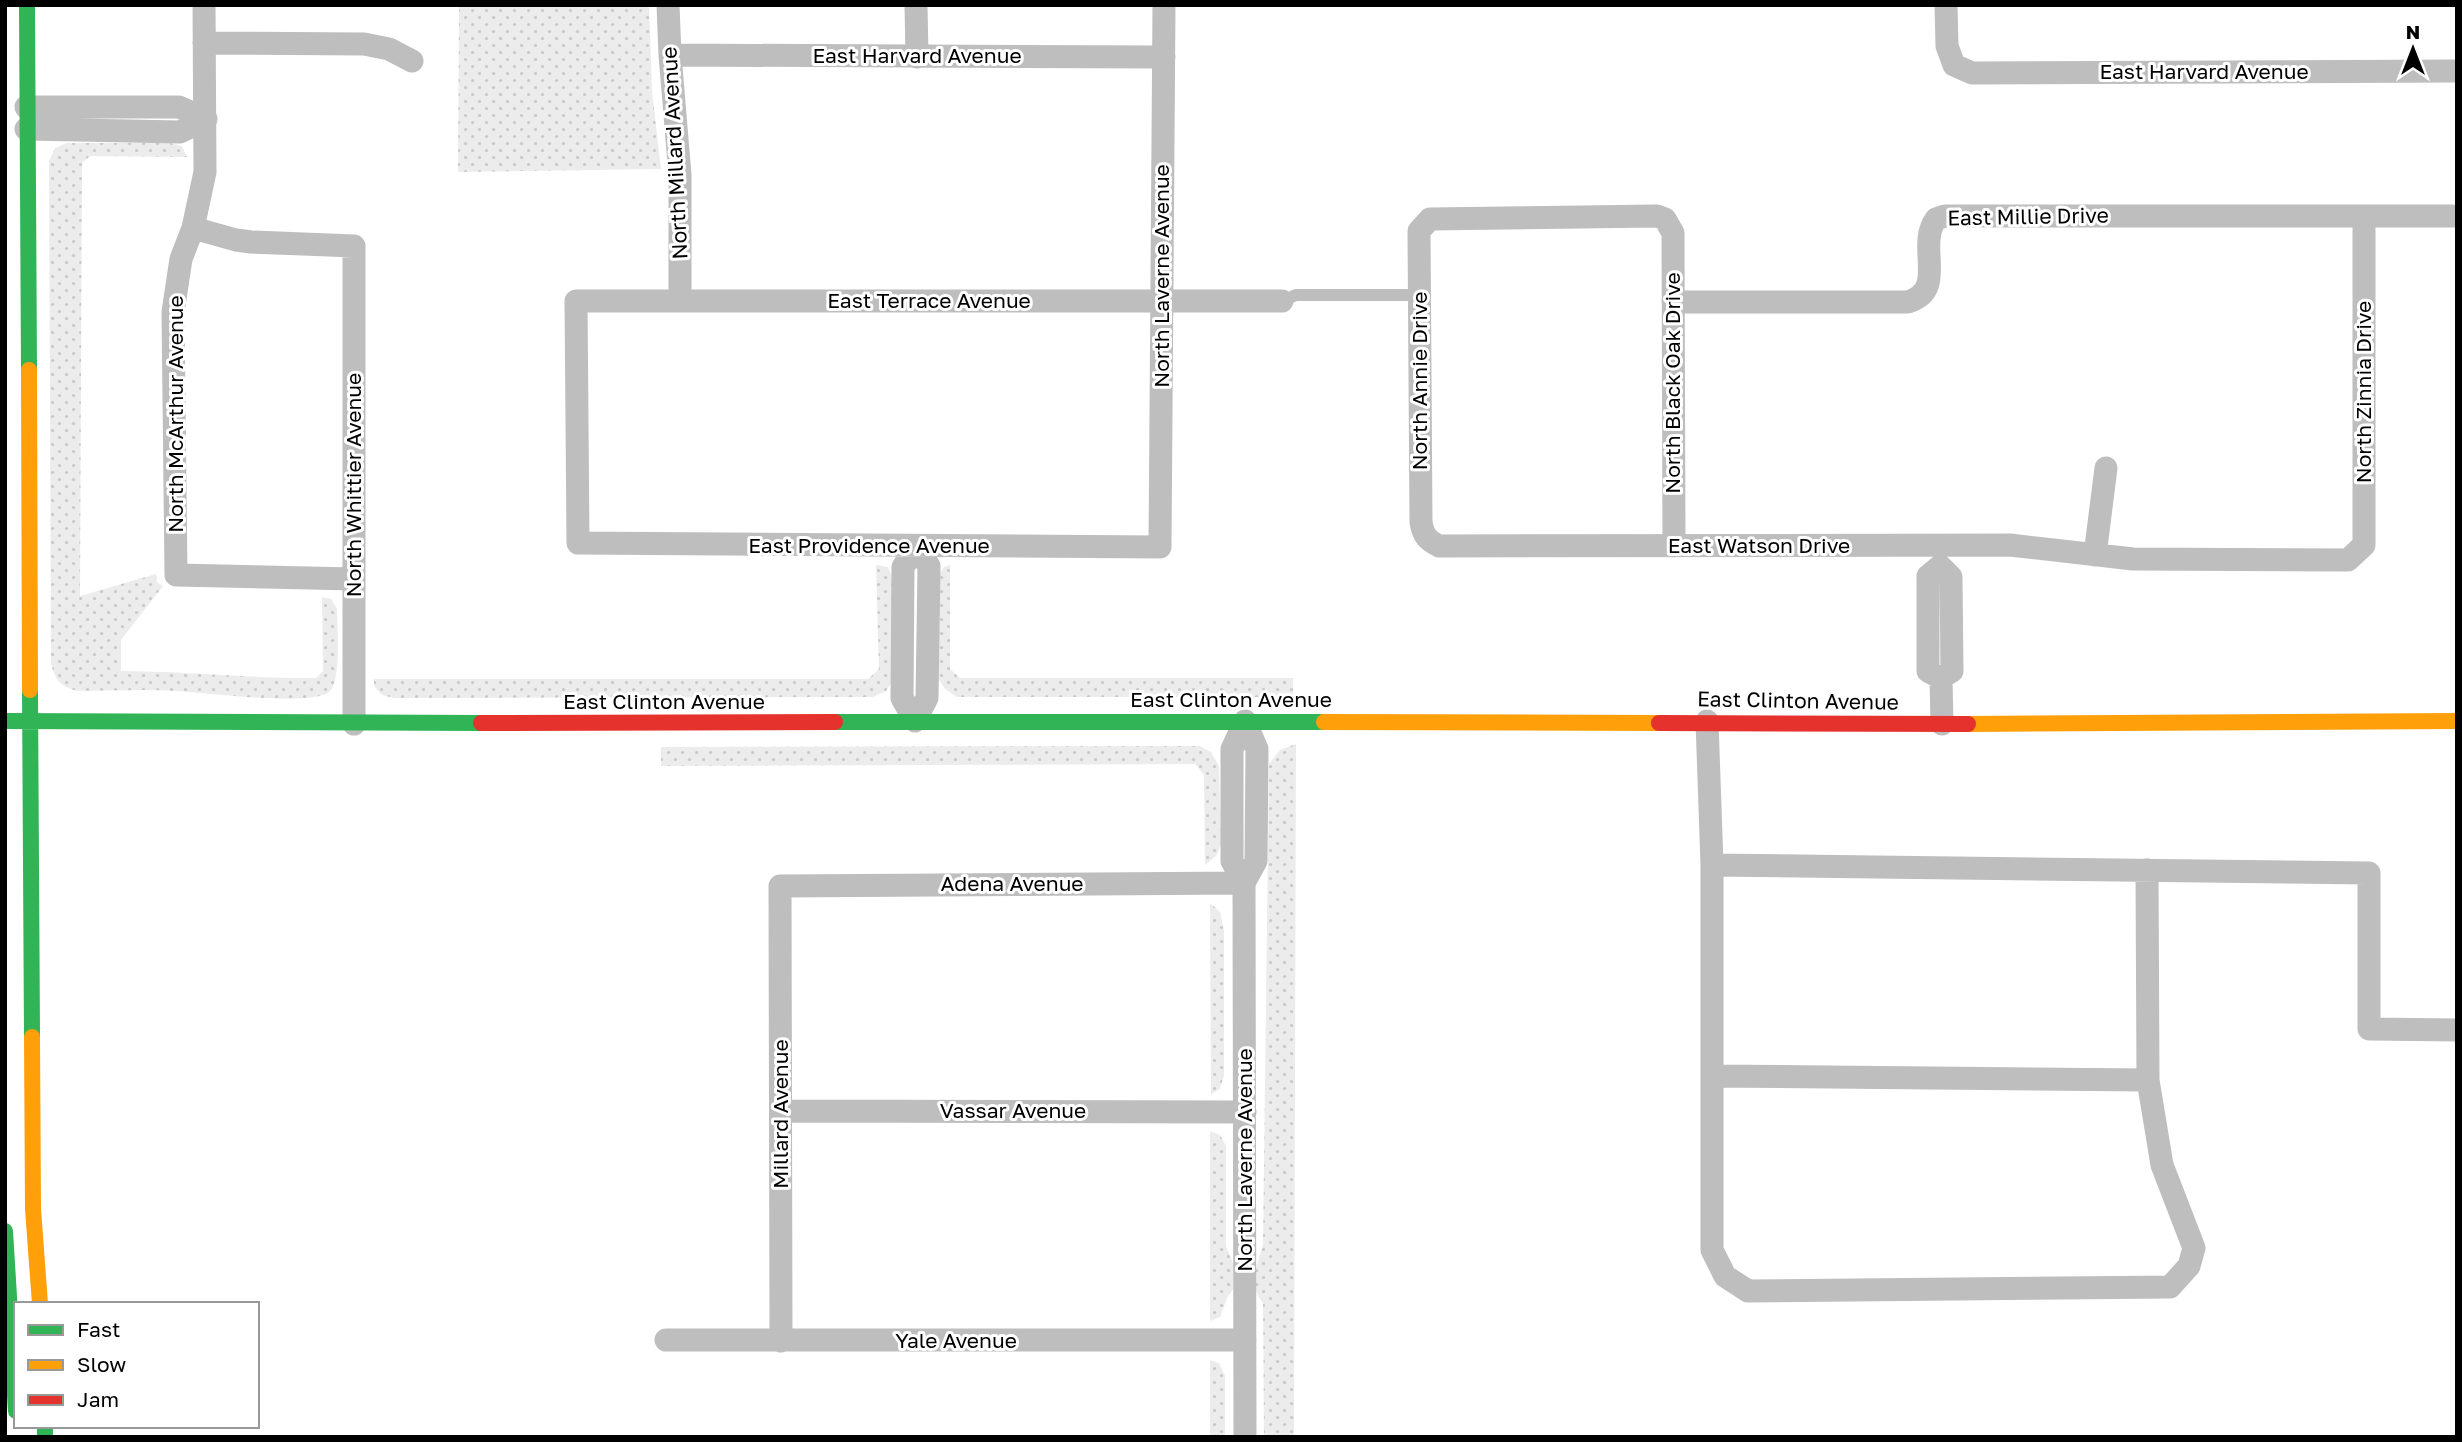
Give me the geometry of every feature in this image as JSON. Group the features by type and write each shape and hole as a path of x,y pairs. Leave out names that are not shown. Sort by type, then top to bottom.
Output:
{"street":[{"path":"27,5 20,114 31,721 33,1209 40,1302"},
{"name":"North McArthur Avenue","path":"204,5 205,172 193,228 181,259 173,312 176,575 354,579"},
{"name":"North Millard Avenue","path":"668,5 680,175 680,301"},
{"path":"916,5 917,57"},
{"name":"North Laverne Avenue","path":"1160,547 1164,5"},
{"name":"East Harvard Avenue","path":"1946,5 1947,46 1954,65 1972,73 2457,71"},
{"path":"204,43 363,44 389,49 412,61"},
{"name":"East Harvard Avenue","path":"670,55 1164,57"},
{"path":"20,114 180,132 206,119"},
{"name":"East Millie Drive","path":"1673,302 1908,302 1919,299 1926,292 1929,283 1929,235 1936,219 1945,215 2452,215"},
{"name":"North Black Oak Drive","path":"1423,225 1430,219 1440,218 1657,216 1668,221 1673,233 1674,546"},
{"name":"North Zinnia Drive","path":"2348,560 2364,545 2364,217"},
{"name":"North Annie Drive","path":"1423,225 1419,231 1421,522 1426,537"},
{"name":"North Whittier Avenue","path":"193,228 251,242 354,246 354,724"},
{"name":"East Terrace Avenue","path":"578,544 576,301 1282,301"},
{"path":"2095,555 2106,468"},
{"name":"East Watson Drive","path":"1426,537 1439,546 1674,546 1939,556 2028,545 2133,559 2348,560"},
{"name":"East Providence Avenue","path":"578,544 1160,547"},
{"path":"915,721 902,698 902,619 903,567 916,547"},
{"path":"1939,556 1951,577 1952,671 1941,678 1942,724"},
{"name":"East Clinton Avenue","path":"5,721 354,724 1707,721 1942,724 2457,720"},
{"path":"1244,883 1256,861 1257,749 1245,721"},
{"path":"1707,721 1712,864 1712,1250 1725,1276 1748,1291 2170,1287 2189,1266 2194,1248 2162,1165 2148,1080 2147,870"},
{"path":"1712,864 2369,873 2369,1028 2457,1030"},
{"name":"North Laverne Avenue","path":"1244,883 1245,1437"},
{"name":"Adena Avenue","path":"780,886 1244,883"},
{"name":"Millard Avenue","path":"780,886 781,1341"},
{"path":"1712,1076 2148,1080"},
{"name":"Vassar Avenue","path":"781,1111 1245,1112"},
{"path":"5,1230 14,1378"},
{"name":"Yale Avenue","path":"666,1340 1245,1340"}],"lane":[{"path":"1282,301 1296,295 1420,295"}],"shaded area":[{"path":"459,5 649,5 652,91 661,169 458,172"},
{"path":"67,143 170,143 182,146 187,157 90,156 82,163 80,596 156,574 157,582 163,586 121,640 121,671 292,678 316,678 323,671 322,597 331,599 337,609 338,653 336,677 329,692 318,696 279,699 162,690 77,691 66,687 54,674 51,663 49,161 55,148"},
{"path":"876,565 888,567 892,577 892,682 886,691 873,697 394,698 382,695 374,686 374,679 868,679 879,669"},
{"path":"950,565 950,669 960,678 1293,678 1293,697 957,697 945,689 939,680 939,575 944,567"},
{"path":"1296,744 1294,1437 1264,1437 1263,1303 1258,1296 1255,1281 1263,1244 1269,764 1280,750"},
{"path":"1200,746 1211,752 1219,766 1221,843 1217,855 1205,865 1204,775 1195,764 661,766 661,747"},
{"path":"1210,903 1220,912 1224,931 1224,1075 1220,1089 1211,1094"},
{"path":"1210,1131 1220,1135 1226,1146 1226,1246 1233,1263 1233,1289 1220,1317 1210,1321"},
{"path":"1210,1360 1219,1363 1225,1376 1225,1437 1210,1437"}],"traffic: fast":[{"path":"27,5 29,370"},
{"path":"30,690 32,1037"},
{"path":"5,721 481,723"},
{"path":"835,722 1324,722"},
{"path":"5,1231 14,1378"},
{"path":"45,1428 45,1437"}],"traffic: slow":[{"path":"29,370 30,690"},
{"path":"1968,724 2457,721"},
{"path":"1324,722 1659,723"},
{"path":"32,1037 33,1209 40,1302"}],"traffic: jam":[{"path":"481,723 835,722"},
{"path":"1659,723 1968,724"}]}
